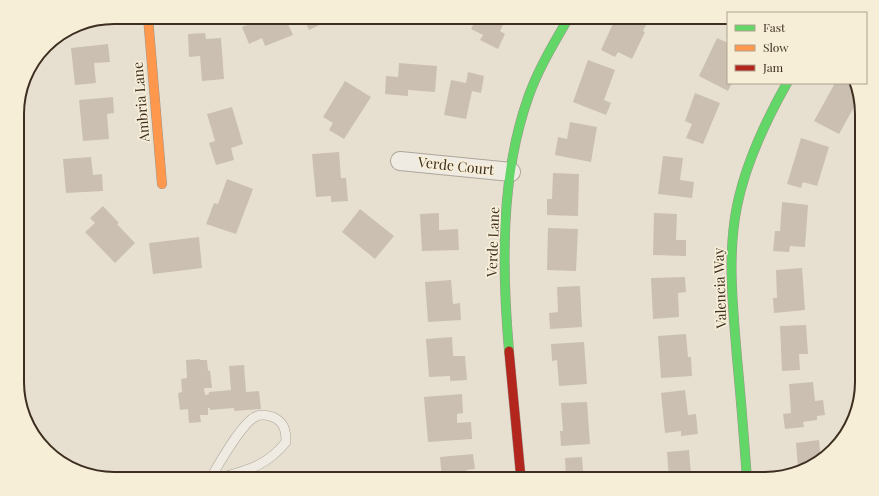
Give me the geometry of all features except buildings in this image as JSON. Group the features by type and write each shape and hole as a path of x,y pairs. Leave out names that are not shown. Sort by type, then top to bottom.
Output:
{"street":[{"name":"Ambria Lane","path":"149,24 162,184"},
{"name":"Verde Lane","path":"520,472 506,312 505,228 514,148 524,108 550,50 565,24"},
{"name":"Valencia Way","path":"746,472 731,282 731,248 736,208 743,179 753,149 770,112 785,84"},
{"name":"Verde Court","path":"400,161 511,172"}],"lane":[{"path":"214,472 241,430 255,417 268,415 282,422 286,430 286,442 270,459 256,467 239,472"}],"traffic: fast":[{"path":"509,351 505,288 505,223 512,159 519,128 532,87 565,24"},
{"path":"746,472 733,301 732,244 737,206 751,158 771,112 786,84"}],"traffic: slow":[{"path":"149,24 162,184"}],"traffic: jam":[{"path":"509,351 520,472"}]}
